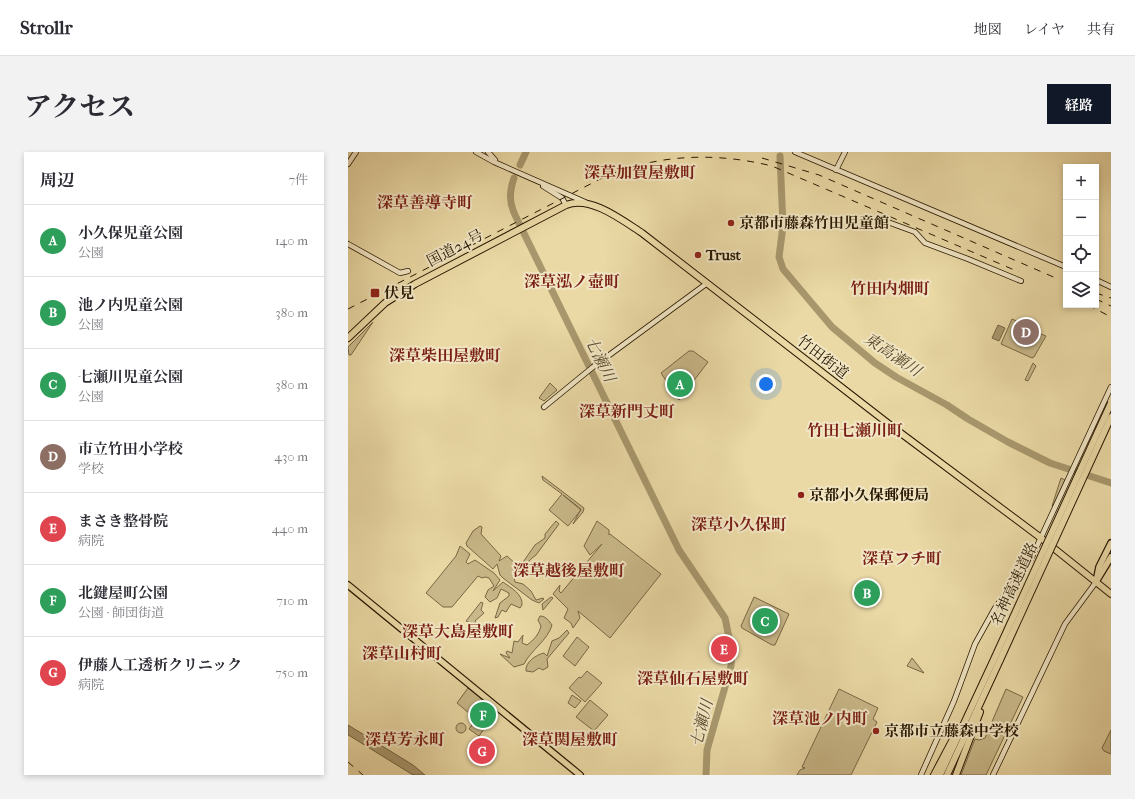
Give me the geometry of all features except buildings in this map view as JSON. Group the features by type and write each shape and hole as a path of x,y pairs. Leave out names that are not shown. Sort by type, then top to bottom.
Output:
{"highway":[{"name":"国道24号","path":"348,338 385,303 421,281 566,205 577,201 586,202"},
{"name":"竹田街道","path":"586,202 629,224 911,442 1041,538 1111,594"},
{"name":"名神高速道路","path":"997,659 1111,403"},
{"name":"名神高速道路","path":"940,775 985,685 1111,417"},
{"name":"名神高速道路","path":"947,775 985,685"},
{"path":"934,775 985,685"},
{"path":"956,775 976,724 985,685"}],"main road":[{"path":"1096,582 1099,567 1111,543"},
{"path":"1096,582 1104,571 1111,557"},
{"path":"348,586 580,775"}],"street":[{"path":"348,164 356,152"},
{"name":"竹田街道","path":"476,152 485,153 504,166 586,202"},
{"path":"795,152 1063,266"},
{"path":"836,170 845,152"},
{"path":"538,182 562,198 566,205"},
{"path":"885,221 915,232 925,243 1021,281"},
{"path":"348,244 400,273 408,271"},
{"path":"1099,281 1111,287"},
{"path":"544,407 591,369 706,284"},
{"path":"921,775 954,701 978,638 995,608 1031,559 1111,387"},
{"path":"993,775 1065,624 1096,582"}],"shaded area":[{"path":"1012,319 1037,330 1036,332 1046,336 1034,357 1032,358 1001,344"},
{"path":"373,322 351,355 349,355 348,347"},
{"path":"998,325 1005,328 999,341 992,338"},
{"path":"689,351 693,351 708,362 679,400 661,373"},
{"path":"903,354 911,360 909,366 897,362"},
{"path":"1033,363 1036,366 1028,381 1025,380"},
{"path":"550,383 557,390 544,401 539,398"},
{"path":"542,476 584,508 583,512 573,524 579,512 568,526 549,510 562,494 543,480"},
{"path":"1061,478 1065,480 1052,506"},
{"path":"556,521 559,524 536,555 514,577 515,582 523,584 531,591 536,600 544,599 539,603 532,600 503,578 500,575 497,564 493,569 467,546 466,543 473,531 480,526 482,527 481,534 501,556 499,561 507,556 517,565 521,565 535,545 545,538 545,534"},
{"path":"597,521 609,530 609,535 610,534 661,574 610,638 578,611 580,618 573,628 571,623 564,618 568,609 553,594 560,585 559,591 561,593 602,544 590,555 584,546"},
{"path":"460,546 470,554 466,562 468,564 475,560 494,573 500,580 493,591 503,582 519,594 522,601 520,608 511,604 506,612 502,610 498,617 495,618 500,603 509,596 509,593 501,589 497,598 490,602 485,597 488,590 494,586 489,578 485,577 482,578 478,576 452,607 443,607 426,593 456,556"},
{"path":"863,586 876,590 872,601 869,602 859,597"},
{"path":"551,597 553,598 543,610 542,604"},
{"path":"754,597 789,614 775,645 772,645 741,626"},
{"path":"481,602 483,603 481,610 484,613 475,621 480,631 474,633 469,628 469,622 466,621"},
{"path":"540,616 546,618 552,625 550,630 524,664 514,667 500,654 510,658 506,653 507,651 512,653 514,641 518,642 523,635 522,643 527,645 532,641 538,634 541,626 538,620"},
{"path":"567,630 569,633 547,659 548,667 543,670 539,668 533,672 526,671 527,665 535,657 544,653 547,656 552,641 559,638"},
{"path":"577,637 589,647 575,666 563,656"},
{"path":"912,658 924,673 907,666"},
{"path":"587,671 602,683 585,702 569,688"},
{"path":"468,688 497,711 479,736 469,729 476,719 457,703"},
{"path":"839,689 878,708 873,719 877,722 851,775 797,775 800,770 805,768 802,767"},
{"path":"1006,689 1023,697 986,775 961,775 975,739 979,740 985,738"},
{"path":"572,695 581,701 575,708 568,703"},
{"path":"590,700 608,715 594,731 576,717"},
{"path":"461,723 466,728 461,733 456,728"},
{"path":"348,725 413,765 425,775 413,775 348,735"},
{"path":"1111,730 1111,754 1104,751 1102,748"}],"waterway":[{"name":"七瀬川","path":"520,165 526,152"},
{"name":"東高瀬川","path":"780,156 783,226 779,257 783,269 832,327 875,363 896,377 947,405 1008,442 1050,463 1111,483"},
{"name":"七瀬川","path":"514,178 510,198 516,217 679,550 725,618 732,652 731,666 707,750 706,775"}],"railway":[{"path":"348,309 604,177 624,169 645,164 687,158 708,157 772,166 1019,272"},
{"path":"762,158 819,175 1058,279"},
{"path":"1099,294 1111,298"},
{"path":"1099,300 1111,306"},
{"path":"1094,308 1111,317"},
{"path":"348,762 363,775"}],"place":[{"name":"京都市藤森竹田児童館","path":"731,223"},
{"name":"Trust","path":"698,255"},
{"name":"伏見","path":"375,293"},
{"name":"市立竹田小学校","path":"1026,332"},
{"name":"小久保児童公園","path":"680,384"},
{"name":"京都小久保郵便局","path":"801,495"},
{"name":"池ノ内児童公園","path":"867,593"},
{"name":"七瀬川児童公園","path":"765,621"},
{"name":"まさき整骨院","path":"724,649"},
{"name":"北鍵屋町公園","path":"483,715"},
{"name":"京都市立藤森中学校","path":"876,731"},
{"name":"伊藤人工透析クリニック","path":"482,751"}],"district":[{"name":"深草加賀屋敷町","path":"640,172"},
{"name":"深草善導寺町","path":"425,202"},
{"name":"深草泓ノ壺町","path":"572,281"},
{"name":"竹田内畑町","path":"890,288"},
{"name":"深草柴田屋敷町","path":"445,355"},
{"name":"深草新門丈町","path":"627,411"},
{"name":"竹田七瀬川町","path":"855,430"},
{"name":"深草小久保町","path":"739,524"},
{"name":"深草フチ町","path":"902,558"},
{"name":"深草越後屋敷町","path":"569,570"},
{"name":"深草大島屋敷町","path":"458,631"},
{"name":"深草山村町","path":"402,653"},
{"name":"深草仙石屋敷町","path":"693,678"},
{"name":"深草池ノ内町","path":"820,718"},
{"name":"深草芳永町","path":"405,739"},
{"name":"深草関屋敷町","path":"570,739"}]}
